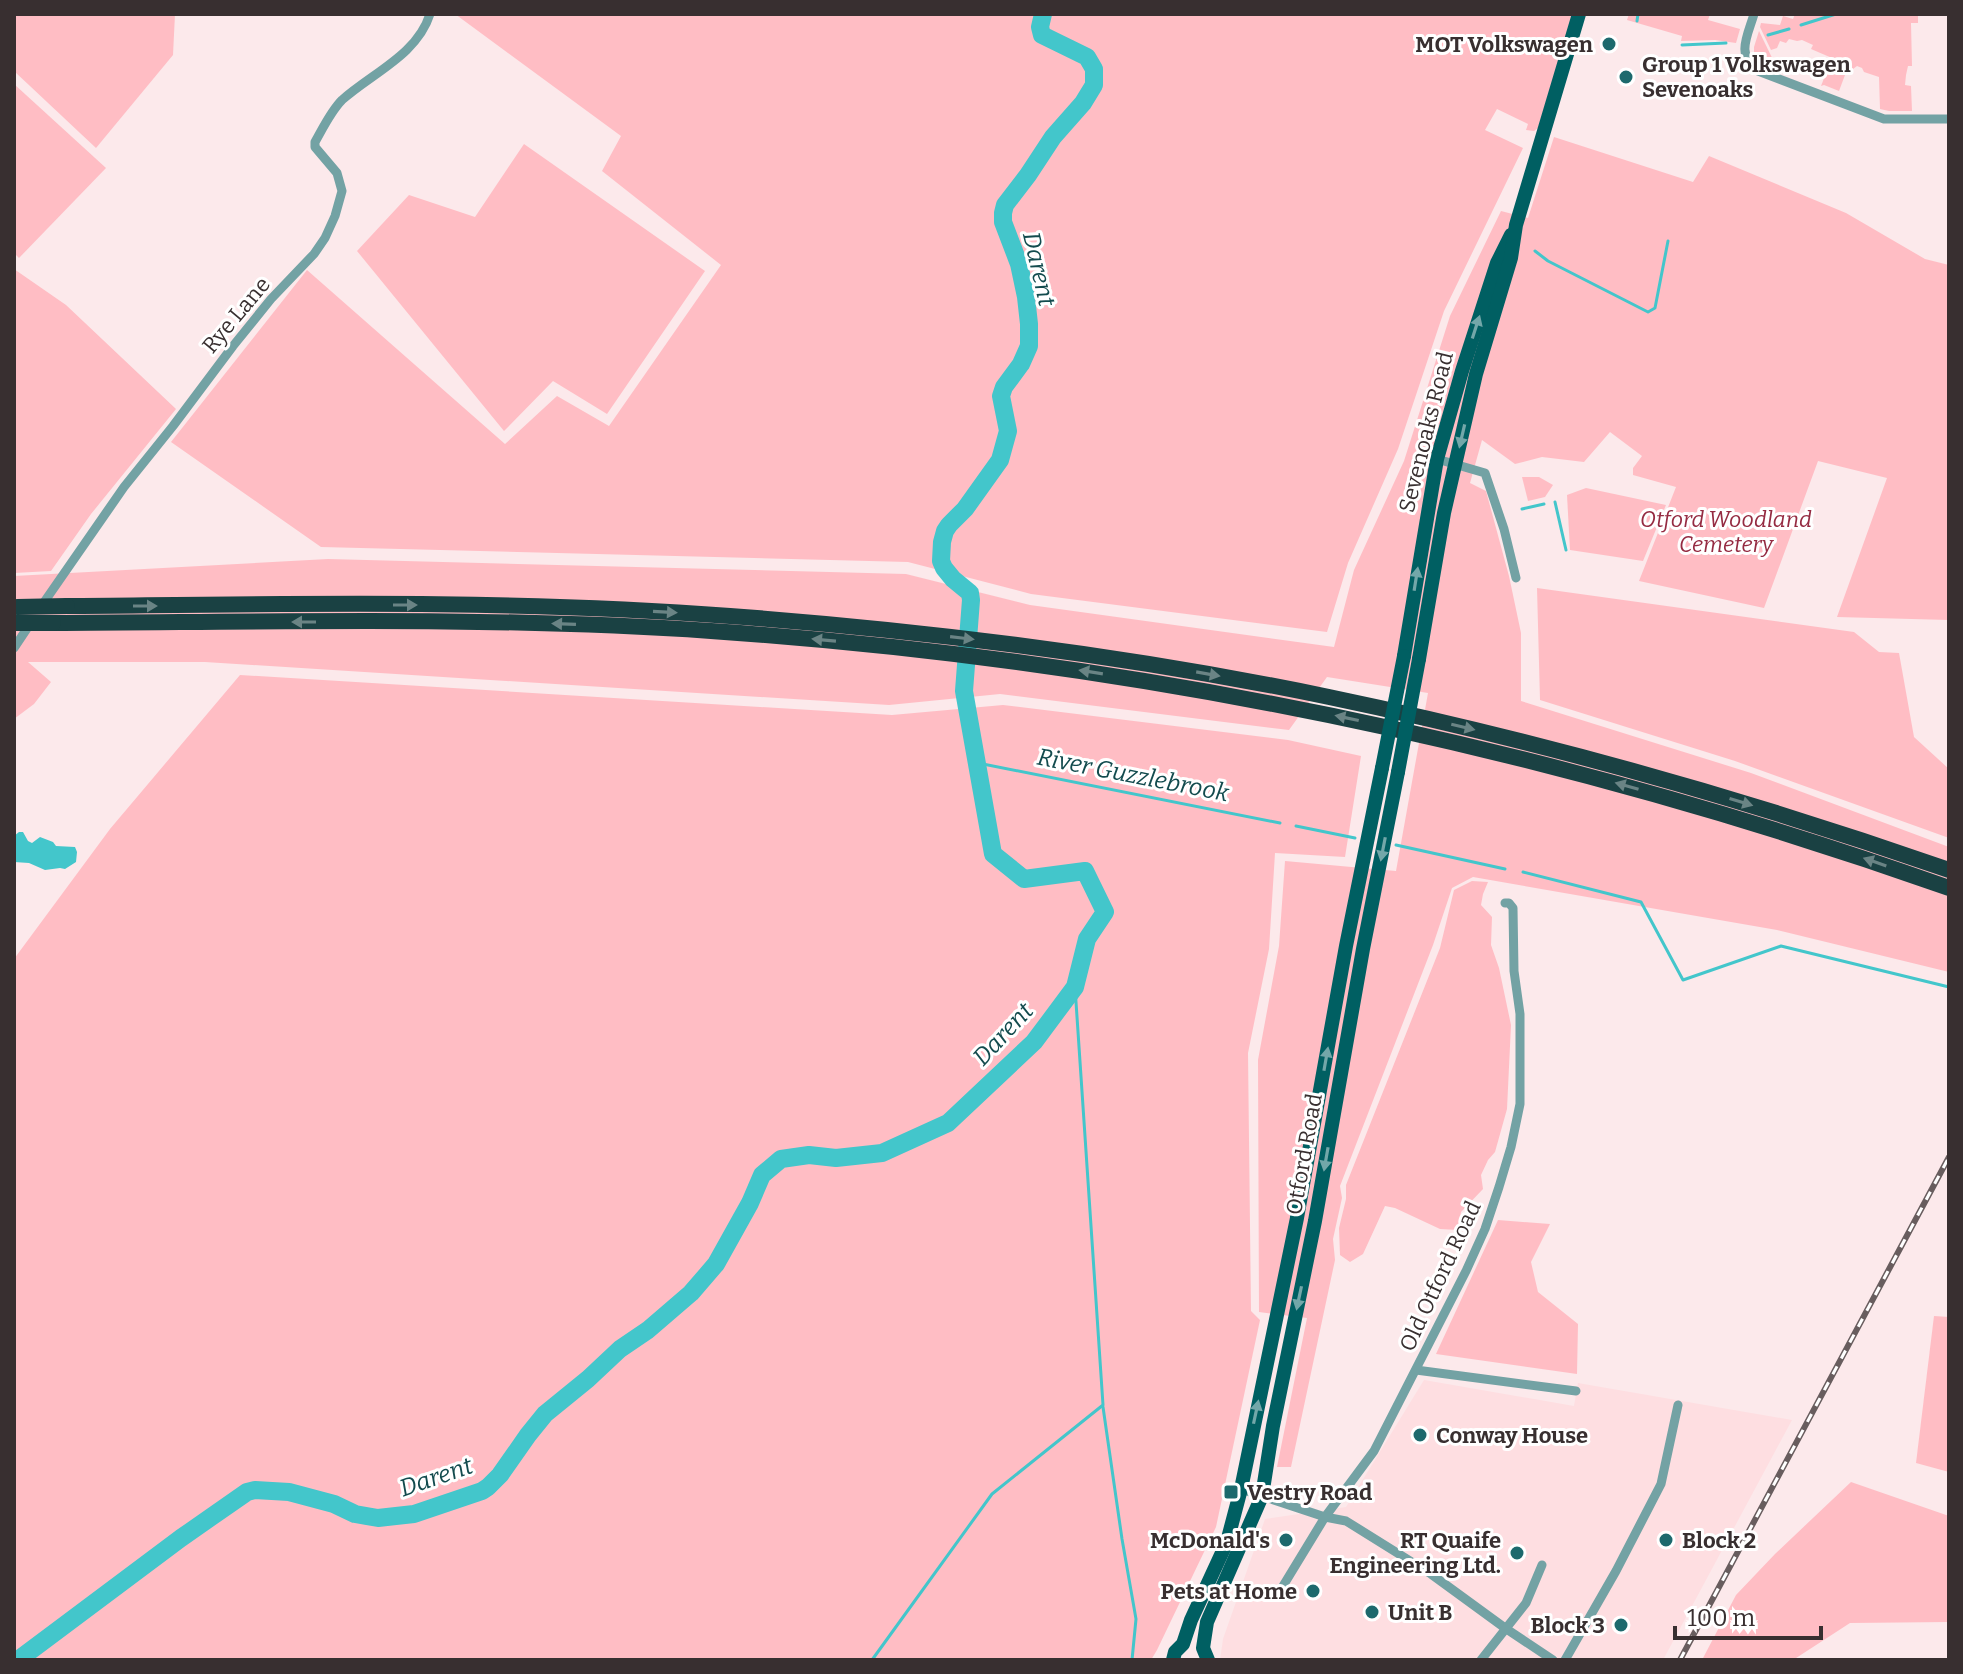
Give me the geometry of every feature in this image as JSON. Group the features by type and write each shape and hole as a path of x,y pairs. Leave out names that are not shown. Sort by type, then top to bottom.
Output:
{"highway":[{"path":"15,612 67,606 554,607 726,615 1019,654 1132,662 1275,687 1490,733 1722,796 1949,870"},
{"path":"15,612 53,623 509,622 902,639"},
{"path":"1019,654 1334,715 1500,753 1715,811 1949,888"}],"main road":[{"name":"Sevenoaks Road","path":"1419,659 1444,513 1476,374 1511,258 1516,225 1579,14"},
{"name":"Sevenoaks Road","path":"1404,656 1437,459 1497,263 1516,225"},
{"name":"Otford Road","path":"1173,1660 1175,1652 1183,1644 1227,1542 1241,1489 1297,1218 1346,946 1404,656"},
{"name":"Otford Road","path":"1206,1654 1207,1622 1262,1496 1419,659"},
{"name":"Otford Road","path":"1183,1644 1196,1643 1206,1654"}],"street":[{"name":"Rye Lane","path":"14,648 124,487 233,346 325,238 342,191 337,173 315,147 315,142 339,103 396,60 416,40 430,14"},
{"path":"1754,14 1744,52 1749,63 1758,71 1884,119 1949,119"},
{"path":"1437,459 1485,473 1516,578"},
{"name":"Old Otford Road","path":"1283,1586 1325,1517 1374,1451 1485,1229 1511,1147 1520,1104 1520,1014 1514,971 1514,914 1512,905 1505,903"},
{"path":"1416,1370 1576,1391"},
{"path":"1565,1660 1661,1484 1678,1405"},
{"path":"1241,1489 1346,1521 1431,1574 1553,1660"},
{"path":"1481,1660 1526,1603 1542,1565"}],"shaded area":[{"path":"1424,1380 1574,1406 1578,1383 1792,1420 1663,1660 1220,1660 1223,1639 1265,1519 1346,1507"}],"green space":[{"path":"14,14 175,14 173,55 96,148 14,71"},
{"path":"455,14 1573,14 1538,128 1526,130 1528,124 1497,109 1485,130 1523,148 1444,311 1398,449 1348,563 1327,632 1031,594 908,562 321,547 171,442 307,270 505,444 557,396 609,426 721,265 602,171 621,136"},
{"path":"1629,14 1710,14 1708,20 1740,29 1736,43 1681,41 1682,36 1627,20"},
{"path":"1795,14 1918,14 1918,23 1911,23 1912,66 1908,66 1905,85 1911,86 1912,111 1880,109 1879,77 1857,66 1853,69 1848,67 1839,91 1821,86 1832,58 1811,49 1813,45 1802,40 1780,41 1777,48 1771,50 1761,23 1780,25 1783,16 1793,19"},
{"path":"1759,31 1777,68 1763,63 1754,55"},
{"path":"14,84 106,168 19,258 14,253"},
{"name":"Otford Woodland Cemetery","path":"1554,137 1693,182 1709,156 1846,213 1925,259 1949,265 1949,620 1837,617 1887,478 1818,461 1764,608 1639,581 1676,487 1633,475 1633,468 1642,456 1610,432 1584,462 1542,457 1515,464 1482,440 1470,483 1486,491 1509,576 1521,633 1521,701 1751,773 1949,847 1949,972 1777,930 1473,877 1452,888 1340,1186 1342,1198 1333,1239 1335,1260 1291,1467 1277,1467 1307,1318 1259,1312 1258,1060 1279,946 1285,861 1396,871 1428,693 1327,677 1289,730 1000,694 889,705 205,662 28,662 51,682 34,704 14,719 14,576 328,559 906,574 1030,605 1334,647 1354,570 1404,461 1450,316 1501,211 1528,218"},
{"path":"524,144 705,271 607,414 553,381 504,431 357,251 409,195 475,217"},
{"path":"14,269 66,305 176,409 91,514 51,571 14,573"},
{"path":"1522,477 1539,477 1553,485 1545,497 1528,501"},
{"path":"1586,488 1666,505 1643,561 1570,550 1567,495"},
{"path":"1537,588 1854,632 1879,652 1899,653 1914,737 1949,769 1949,838 1735,761 1540,700"},
{"path":"240,675 892,715 1003,705 1288,740 1361,756 1345,857 1275,853 1269,949 1248,1053 1251,1311 1260,1320 1216,1527 1151,1660 14,1660 14,959 110,829"},
{"path":"1472,881 1488,882 1481,905 1492,917 1491,945 1511,1025 1507,1109 1495,1152 1481,1175 1483,1189 1461,1212 1458,1230 1440,1229 1385,1206 1363,1254 1350,1262 1340,1255 1339,1228 1346,1185 1440,948 1454,890"},
{"path":"1498,1220 1550,1224 1531,1262 1538,1292 1578,1324 1577,1374 1436,1354"},
{"path":"1934,1316 1949,1317 1949,1472 1916,1463"},
{"path":"1851,1482 1949,1516 1949,1622 1850,1623 1793,1660 1702,1660 1736,1595"}],"water":[{"path":"23,832 32,843 40,837 56,846 75,847 76,862 65,869 45,870 29,863 14,862 14,836"}],"waterway":[{"name":"Darent","path":"18,1660 247,1492 289,1492 334,1504 355,1514 378,1518 414,1514 482,1491 500,1475 545,1414 691,1293 716,1264 762,1175 781,1159 882,1153 948,1123 1034,1042 1075,987 1087,939 1105,912 1085,871 1024,879 993,854 964,691 970,593 953,579 941,561 945,531 1000,460 1008,431 1001,396 1029,346 1026,297 1019,264 1003,222 1005,205 1094,85 1094,69 1087,57 1042,35 1043,14"},
{"path":"1637,21 1638,14"},
{"path":"1801,25 1836,14"},
{"path":"1768,35 1789,29"},
{"path":"1682,45 1726,43"},
{"path":"1535,251 1548,261 1648,312 1655,308 1668,241"},
{"path":"1555,502 1566,550"},
{"path":"1522,509 1544,504"},
{"name":"River Guzzlebrook","path":"978,763 1280,823"},
{"name":"River Guzzlebrook","path":"1296,826 1355,838"},
{"name":"River Guzzlebrook","path":"1396,845 1505,869"},
{"name":"River Guzzlebrook","path":"1523,872 1641,902 1683,980 1781,946 1949,987"},
{"path":"872,1660 992,1494 1103,1405 1075,987"},
{"path":"1103,1407 1136,1619 1132,1660"}],"railway":[{"path":"1680,1660 1949,1157"}],"place":[{"name":"MOT Volkswagen","path":"1609,44"},
{"name":"Group 1 Volkswagen Sevenoaks","path":"1626,77"},
{"name":"Conway House","path":"1420,1435"},
{"name":"Vestry Road","path":"1231,1492"},
{"name":"McDonald's","path":"1286,1540"},
{"name":"Block 2","path":"1666,1540"},
{"name":"RT Quaife Engineering Ltd.","path":"1517,1553"},
{"name":"Pets at Home","path":"1313,1591"},
{"name":"Unit B","path":"1372,1612"},
{"name":"Block 3","path":"1621,1625"}]}
